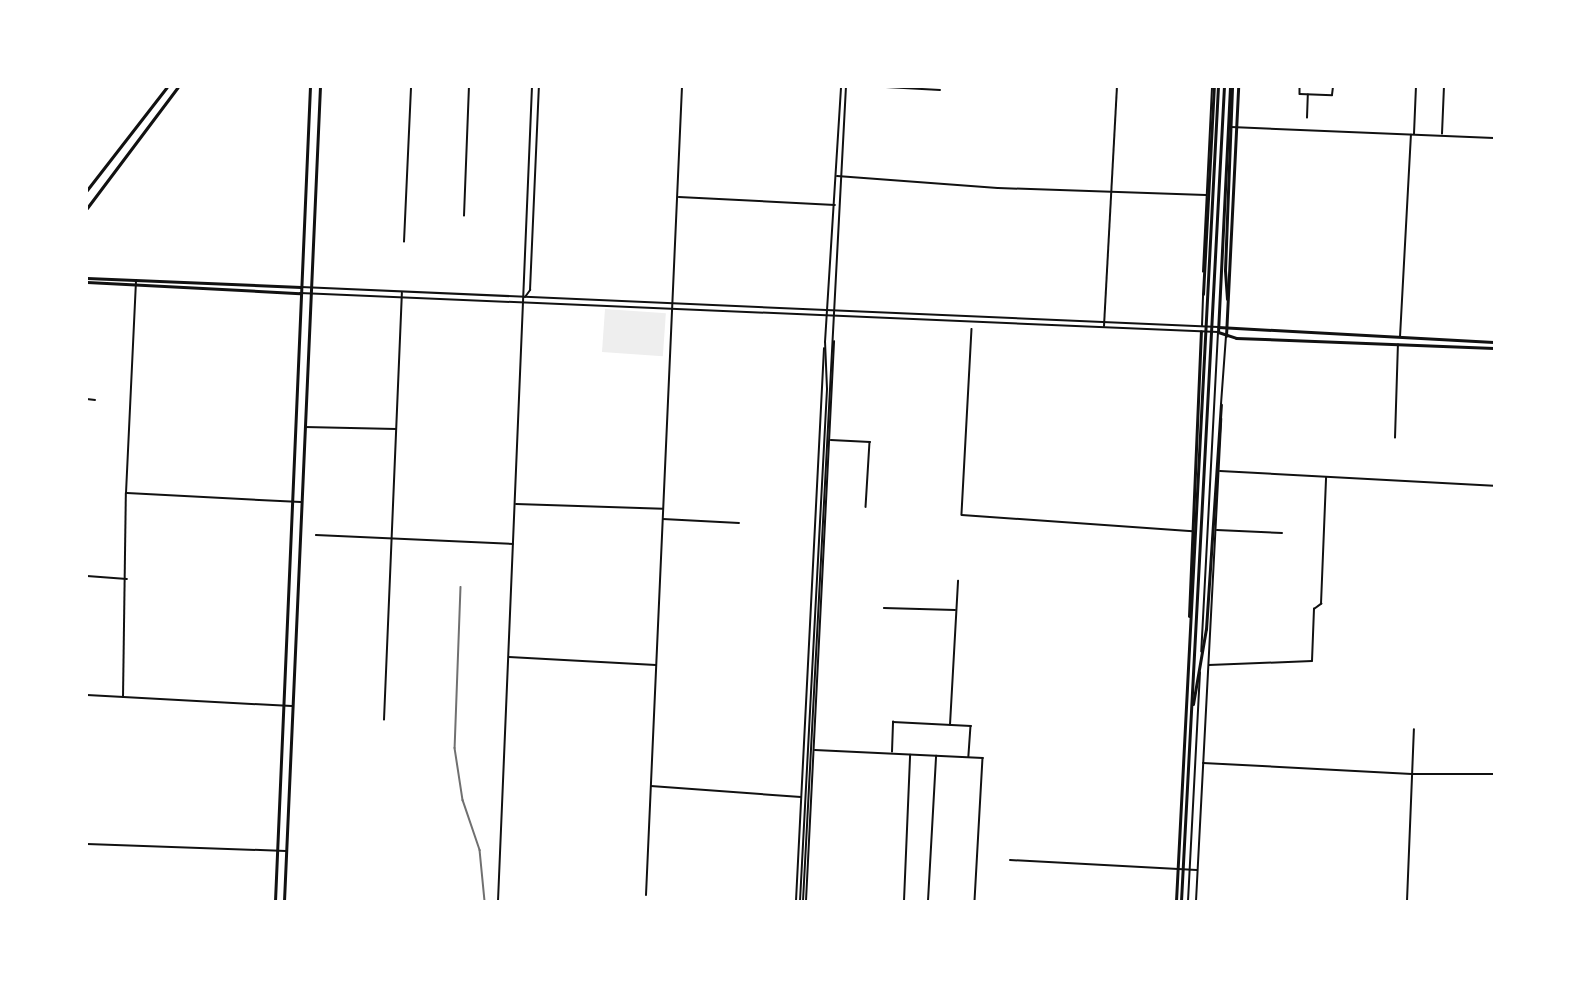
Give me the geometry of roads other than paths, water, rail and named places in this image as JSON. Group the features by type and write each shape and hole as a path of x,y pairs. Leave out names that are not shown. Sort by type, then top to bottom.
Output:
{"main road":[{"path":"87,190 166,87"},
{"path":"87,208 178,87"},
{"path":"274,901 310,87"},
{"path":"284,901 320,87"},
{"path":"1203,294 1206,276 1215,87"},
{"path":"1176,901 1215,87"},
{"path":"1181,901 1224,87"},
{"path":"1231,87 1218,332 1226,336 1494,348"},
{"path":"1227,299 1231,87"},
{"path":"1226,336 1238,128 1238,87"},
{"path":"87,280 300,287"},
{"path":"136,282 300,293"},
{"path":"1218,327 1226,330 1494,342"},
{"path":"1190,630 1188,581 1202,329"},
{"path":"1191,715 1205,635 1221,404"}],"street":[{"path":"404,242 411,87"},
{"path":"464,216 469,87"},
{"path":"498,901 525,299 532,87"},
{"path":"525,299 530,290 538,87"},
{"path":"646,895 682,87"},
{"path":"801,901 837,309 841,87"},
{"path":"801,901 801,796 826,316 829,309 835,205 846,87"},
{"path":"886,87 940,90"},
{"path":"1104,324 1117,87"},
{"path":"1202,329 1206,195 1215,87"},
{"path":"1300,87 1300,94 1332,95 1333,87"},
{"path":"1400,338 1416,87"},
{"path":"1442,136 1444,87"},
{"path":"1307,118 1308,94"},
{"path":"1228,127 1494,138"},
{"path":"839,177 998,188 1225,195"},
{"path":"678,197 835,205"},
{"path":"123,697 127,579 126,493 136,282"},
{"path":"300,287 311,290 672,306 836,317 1104,324"},
{"path":"300,293 311,290"},
{"path":"384,720 402,294"},
{"path":"672,306 837,309 1202,329 1218,332 1188,901"},
{"path":"1202,329 1218,327"},
{"path":"972,329 962,515 1192,531 1208,529"},
{"path":"1196,901 1226,336"},
{"path":"801,901 827,389 825,342"},
{"path":"1395,438 1398,344"},
{"path":"87,399 95,400"},
{"path":"304,427 397,429"},
{"path":"829,440 870,442 866,507"},
{"path":"1220,471 1494,486"},
{"path":"1209,665 1312,661 1314,609 1321,604 1326,476"},
{"path":"126,493 301,502"},
{"path":"516,504 663,509"},
{"path":"663,519 739,523"},
{"path":"1216,530 1282,533"},
{"path":"316,535 514,544"},
{"path":"87,576 127,579"},
{"path":"950,725 958,581"},
{"path":"884,608 956,610"},
{"path":"509,657 656,665"},
{"path":"87,695 292,706"},
{"path":"892,753 893,722 971,726 969,757"},
{"path":"1407,901 1414,729"},
{"path":"812,749 983,758 975,901"},
{"path":"904,901 910,754"},
{"path":"928,901 937,755"},
{"path":"1203,763 1412,774 1494,774"},
{"path":"651,786 801,796"},
{"path":"87,844 286,851"},
{"path":"1010,860 1197,870"}],"railway":[{"path":"461,587 455,748 463,800 480,850 485,901"}]}
